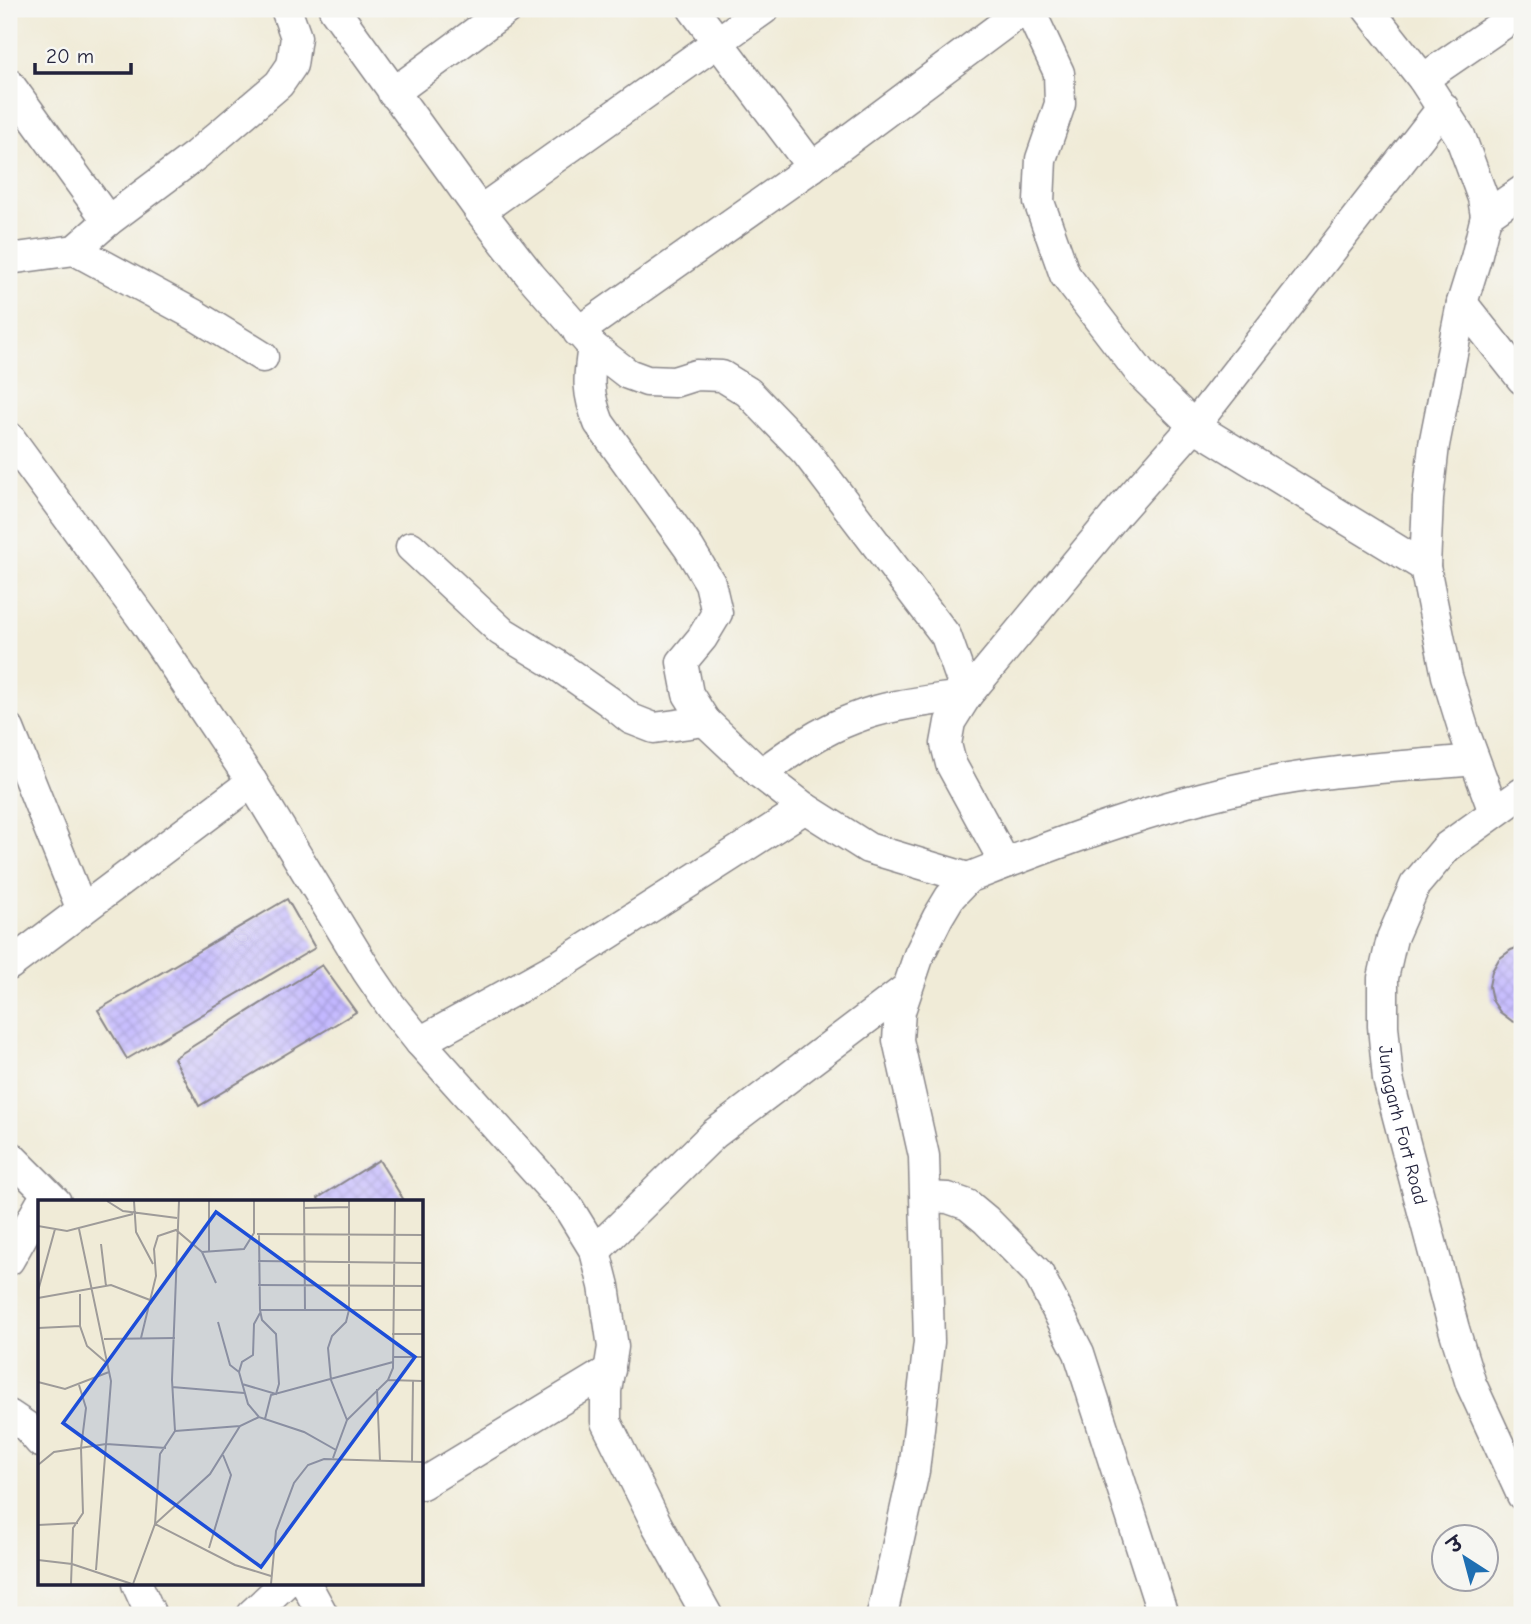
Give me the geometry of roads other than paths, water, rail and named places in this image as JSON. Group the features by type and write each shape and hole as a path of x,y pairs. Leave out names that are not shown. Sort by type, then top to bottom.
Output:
{"street":[{"path":"9,259 75,250 108,221 196,155 279,84 292,65 296,37 286,9"},
{"path":"334,9 480,211 585,340 628,374 647,381 674,382 695,376 722,376 748,392 807,452 946,636 967,695"},
{"path":"393,93 507,9"},
{"path":"693,9 812,167"},
{"path":"480,211 764,9"},
{"path":"585,340 1026,9 1059,73 1060,104 1041,159 1040,202 1065,275 1142,375 1194,426 1425,567"},
{"path":"1368,9 1423,79 1460,136 1483,198 1486,216 1462,303 1434,445 1427,498 1425,567 1447,676 1494,812"},
{"path":"1423,79 1522,11"},
{"path":"9,84 108,221"},
{"path":"1004,863 951,764 946,744 950,722 967,695 1119,511 1194,426 1443,107"},
{"path":"1486,216 1522,191"},
{"path":"75,250 185,309 263,357"},
{"path":"1462,303 1522,379"},
{"path":"585,340 590,401 599,423 689,548 710,583 717,612 702,638 682,662 688,694 705,721 761,774 805,808 868,848 968,878"},
{"path":"9,437 145,621 252,782 367,971 420,1042 522,1153 568,1208 595,1251 611,1321 613,1347 605,1403 606,1422 657,1525 707,1615"},
{"path":"411,547 501,631 556,665 631,719 654,728 705,721"},
{"path":"761,774 798,746 856,717 967,695"},
{"path":"9,729 82,910"},
{"path":"882,1615 914,1471 929,1342 925,1156 898,1040 900,1011 919,955 950,897 968,878 1160,808 1253,785 1334,773 1474,760"},
{"path":"9,965 252,782"},
{"name":"Junagarh Fort Road","path":"1522,793 1447,847 1415,886 1392,938 1383,978 1383,1026 1388,1079 1458,1340 1471,1384 1522,1495"},
{"path":"420,1042 560,965 805,808"},
{"path":"595,1251 714,1134 907,988"},
{"path":"11,1159 45,1200"},
{"path":"927,1197 948,1198 968,1205 1038,1273 1079,1353 1163,1615"},
{"path":"9,1260 38,1214"},
{"path":"424,1483 610,1370"},
{"path":"9,1415 27,1427 38,1440"},
{"path":"138,1586 151,1615"},
{"path":"251,1615 282,1586"},
{"path":"307,1586 323,1615"}]}
